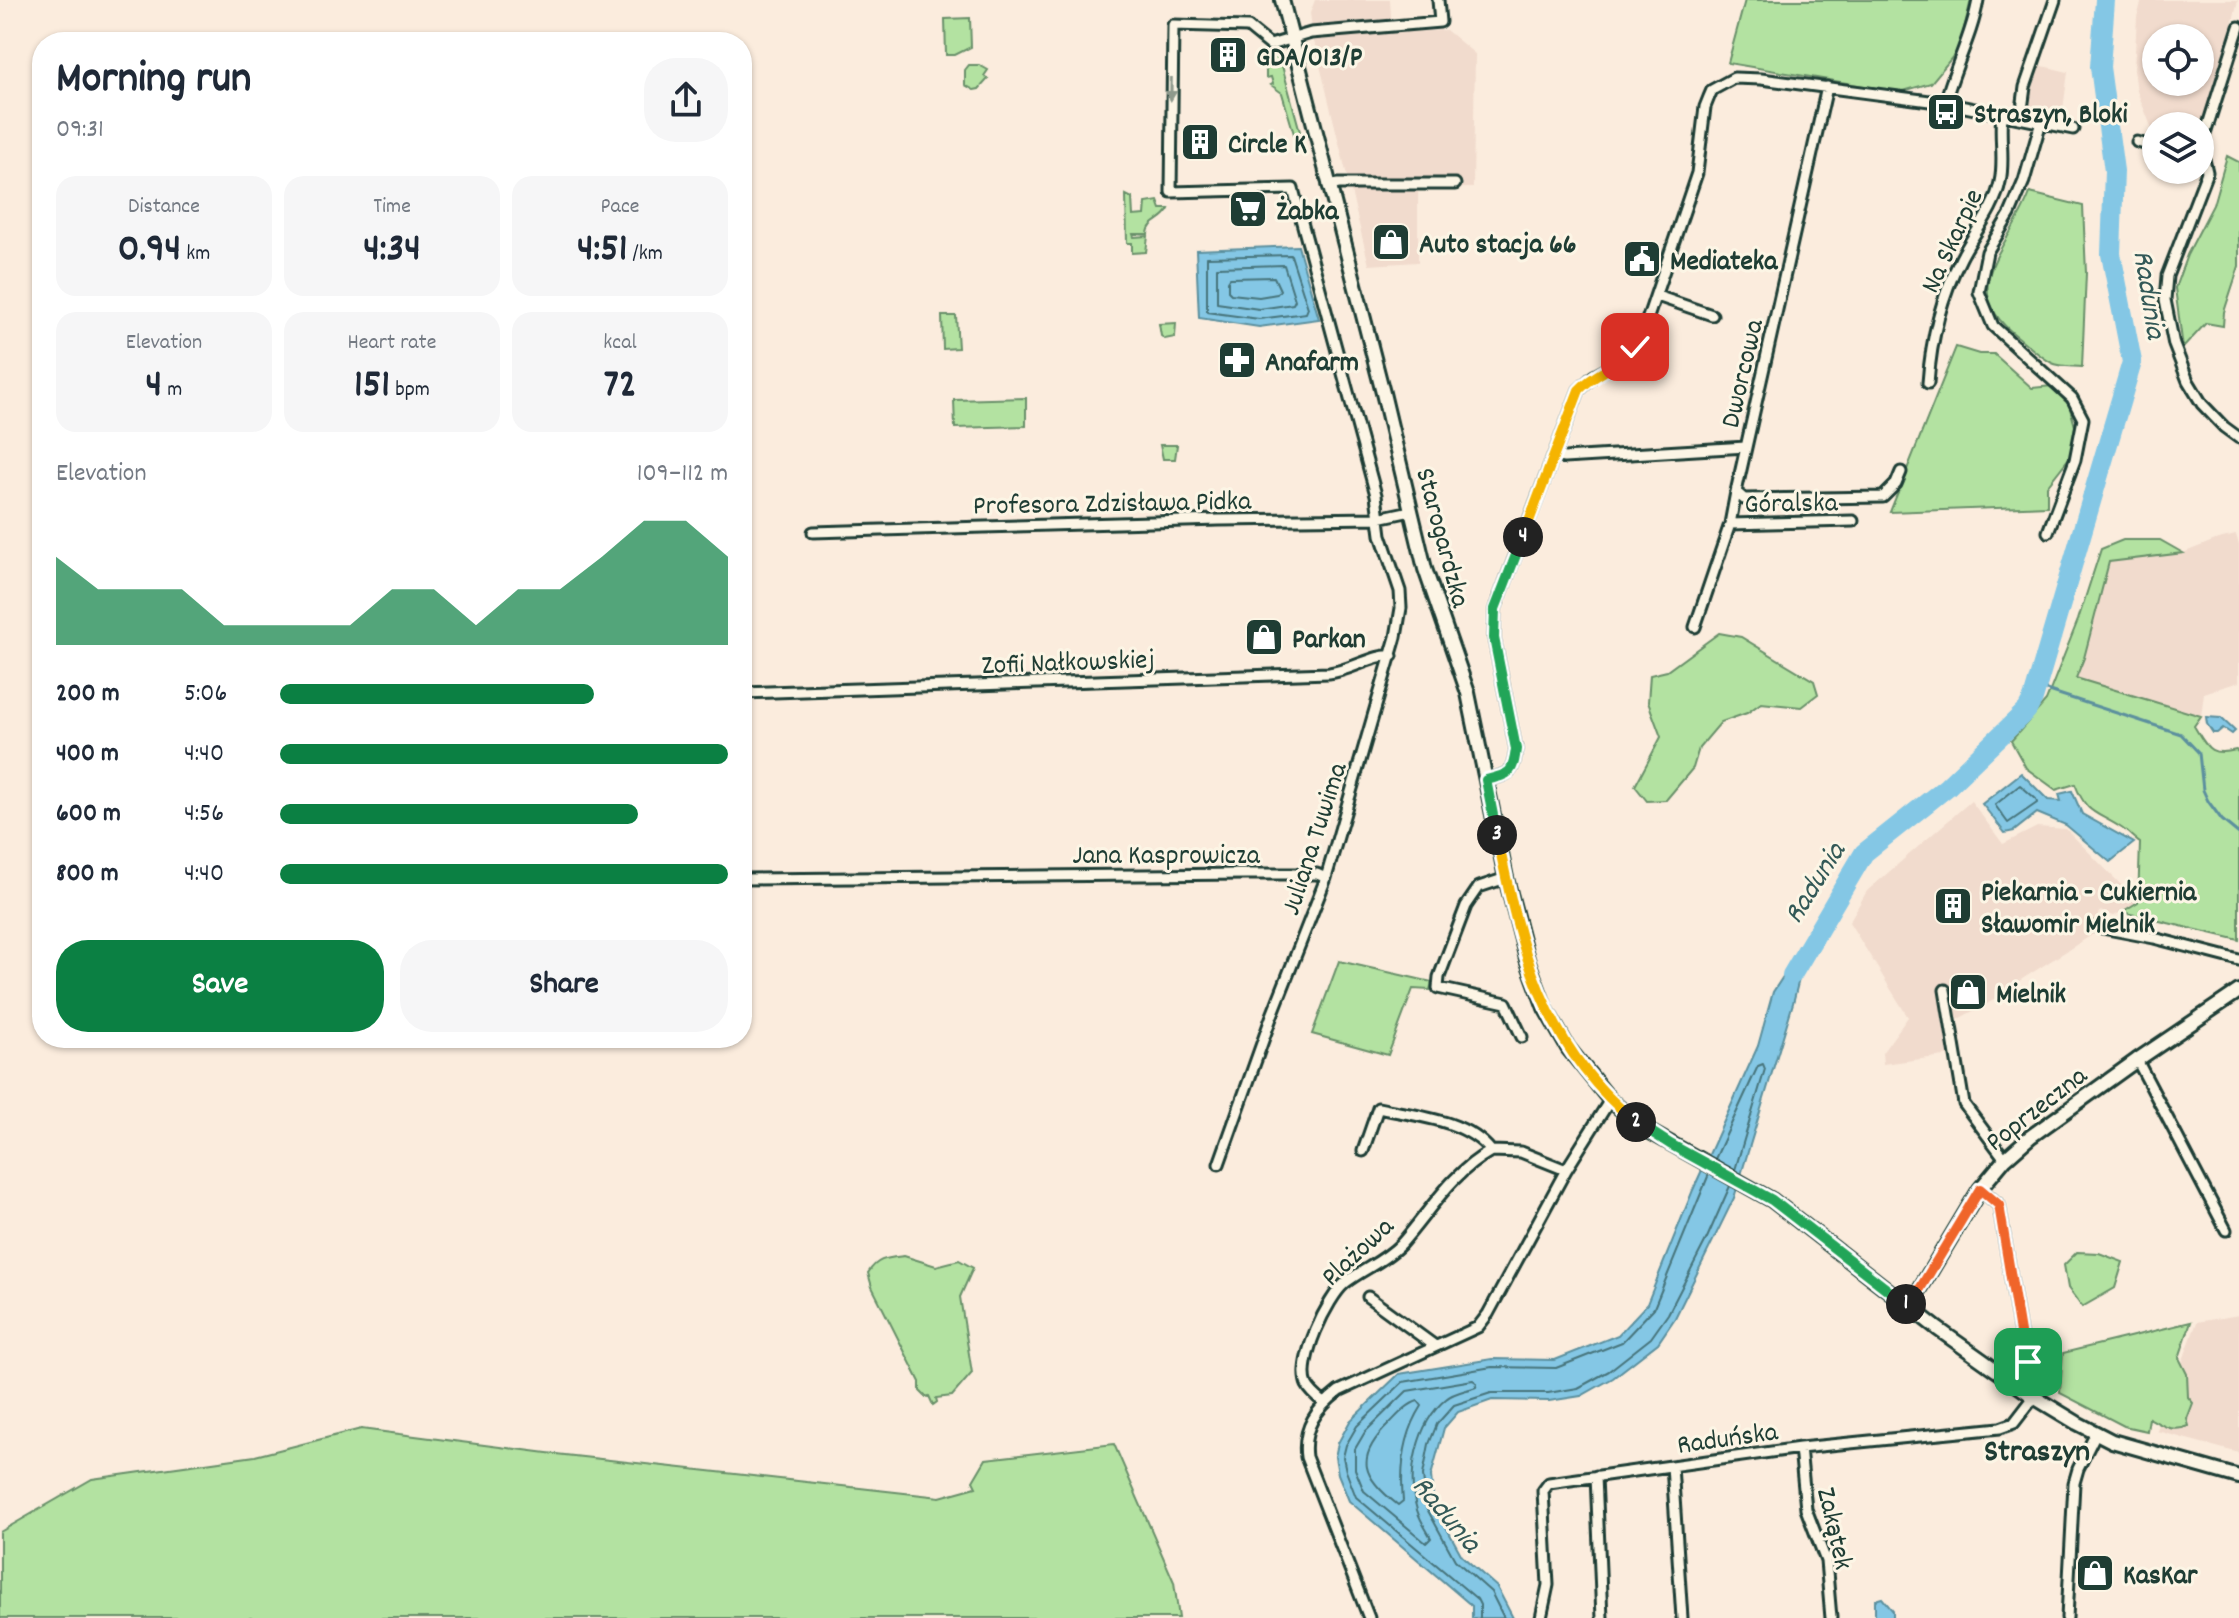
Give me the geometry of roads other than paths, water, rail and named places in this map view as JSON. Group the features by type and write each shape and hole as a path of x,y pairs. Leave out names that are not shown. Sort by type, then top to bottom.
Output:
{"main road":[{"name":"Starogardzka","path":"1282,0 1425,569 1468,693 1506,878 1527,959 1545,1008 1568,1048 1610,1100 1643,1128 1785,1209 1909,1307 2034,1397 2096,1433 2134,1448 2239,1477"},
{"name":"Poprzeczna","path":"1909,1307 1980,1189 2005,1159 2030,1137 2137,1060 2239,991"}],"street":[{"path":"1292,40 1311,33 1440,22 1438,0"},
{"path":"1945,103 1957,65 1970,38 1978,0"},
{"path":"2021,117 2025,87 2055,0"},
{"name":"Juliana Tuwima","path":"1219,1164 1271,1018 1326,878 1392,656 1401,600 1398,581 1381,535 1376,495 1293,189 1171,192 1173,25 1242,26 1253,30 1270,45 1292,40"},
{"path":"2212,112 2239,27"},
{"path":"1486,780 1507,775 1514,767 1516,749 1494,638 1495,609 1579,390 1594,376 1624,360 1641,338 1697,173 1705,107 1712,90 1734,78 1745,78 1945,103 2073,129"},
{"name":"Dworcowa","path":"1736,492 1827,87"},
{"name":"Na Skarpie","path":"1928,383 1929,358 1946,294 1960,259 1995,199 2000,182 2002,160 1999,133 2002,114"},
{"path":"2041,122 2015,203 1987,252 1979,292 1993,326 2072,398 2083,419 2075,460 2048,532"},
{"path":"2137,142 2142,143"},
{"path":"1328,186 1455,184"},
{"path":"2202,184 2167,276 2165,300 2174,345 2188,381 2202,404 2239,438"},
{"path":"1657,296 1712,315"},
{"path":"1554,456 1564,458 1746,447"},
{"path":"1736,492 1744,499 1883,497 1896,484 1901,472"},
{"name":"Góralska","path":"1695,627 1730,524 1736,492"},
{"name":"Profesora Zdzisława Pidka","path":"813,532 1189,520 1378,518 1411,511"},
{"name":"Góralska","path":"1730,524 1853,521"},
{"name":"Zofii Nałkowskiej","path":"752,693 1329,673 1358,667 1381,654 1392,656"},
{"name":"Jana Kasprowicza","path":"752,879 1317,874 1326,878"},
{"path":"1506,878 1479,887 1466,906 1439,977 1438,988 1506,1003 1522,1037"},
{"path":"2097,927 2239,960"},
{"path":"1945,990 1964,1104 2005,1159"},
{"path":"2137,1060 2226,1230"},
{"path":"1369,1618 1311,1470 1305,1438 1313,1417 1339,1391 1478,1327 1566,1170 1610,1100"},
{"path":"1363,1151 1378,1108 1447,1123 1477,1137 1491,1151 1521,1152 1566,1170"},
{"name":"Plażowa","path":"1324,1403 1307,1386 1304,1373 1310,1347 1335,1295 1344,1284 1400,1245 1452,1179 1491,1151"},
{"path":"1980,1189 1999,1205 2024,1357 2028,1362 2053,1363"},
{"name":"Plażowa","path":"1368,1297 1435,1346"},
{"name":"Raduńska","path":"1541,1618 1548,1585 1543,1491 1549,1483 1800,1448 2000,1428 2014,1423 2034,1397"},
{"path":"2067,1618 2074,1483 2096,1433"},
{"name":"Zakątek","path":"1800,1448 1806,1509 1826,1561 1831,1618"},
{"path":"1672,1466 1682,1618"},
{"path":"1596,1476 1602,1618"}],"water":[{"path":"1298,246 1319,319 1259,327 1199,318 1196,250"},
{"path":"2206,717 2221,718 2235,731 2232,734 2223,728 2213,733"},
{"path":"2021,773 2048,800 2061,801 2059,794 2072,791 2082,814 2134,843 2110,862 2066,825 2037,813 2014,831 2005,833 1982,804"},
{"path":"1810,935 1793,1003 1734,1198 1675,1318 1658,1343 1613,1378 1581,1396 1549,1401 1492,1400 1458,1412 1444,1428 1431,1476 1434,1505 1462,1556 1497,1587 1513,1618 1472,1618 1472,1606 1349,1501 1338,1474 1335,1457 1338,1443 1350,1421 1399,1374 1492,1359 1555,1360 1618,1335 1647,1304 1693,1190 1758,1046 1773,992"},
{"path":"1882,1598 1893,1611 1893,1618 1875,1618 1875,1600"}],"waterway":[{"name":"Radunia","path":"1792,975 1864,853 1947,787 2027,710 2033,699 2132,362 2111,254 2114,171 2100,67 2105,0"},
{"path":"2037,687 2181,734 2199,753 2203,790 2208,801 2222,820 2239,834"}],"place":[{"name":"GDA/013/P","path":"1228,55"},
{"name":"Straszyn, Bloki","path":"1946,112"},
{"name":"Circle K","path":"1200,142"},
{"name":"Żabka","path":"1248,209"},
{"name":"Auto stacja 66","path":"1391,242"},
{"name":"Mediateka","path":"1642,259"},
{"name":"Anafarm","path":"1237,360"},
{"name":"Parkan","path":"1264,637"},
{"name":"Piekarnia - Cukiernia Sławomir Mielnik","path":"1953,906"},
{"name":"Mielnik","path":"1968,992"},
{"name":"KasKar","path":"2095,1573"}],"district":[{"name":"Straszyn","path":"2037,1449"}]}
